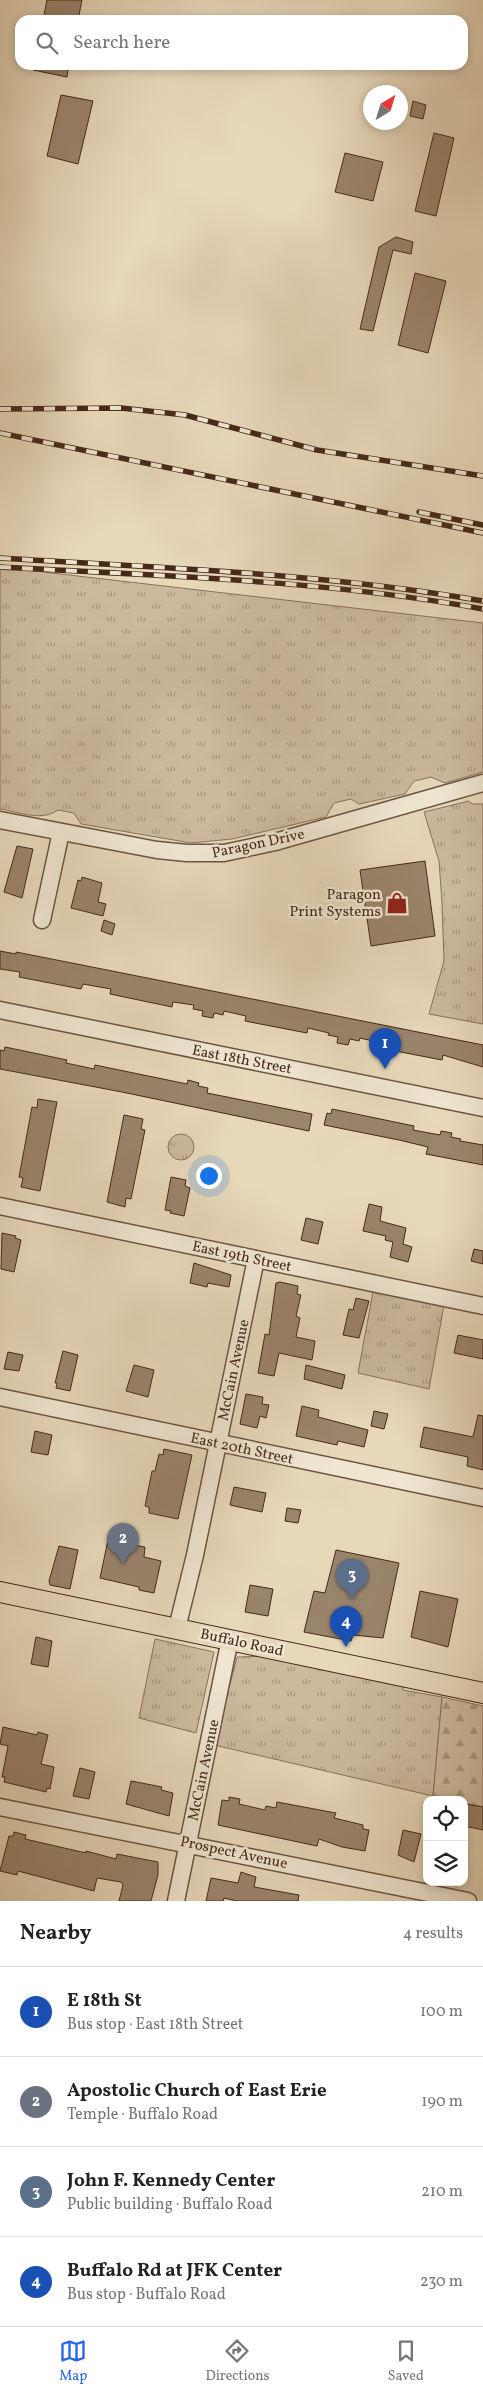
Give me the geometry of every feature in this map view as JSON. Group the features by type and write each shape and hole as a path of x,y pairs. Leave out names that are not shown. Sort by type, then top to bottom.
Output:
{"main road":[{"name":"Buffalo Road","path":"0,1592 483,1693"}],"street":[{"name":"Paragon Drive","path":"0,820 157,850 187,853 224,853 284,839 483,783"},
{"path":"42,920 61,832"},
{"name":"East 18th Street","path":"0,1010 483,1108"},
{"name":"East 19th Street","path":"0,1206 483,1306"},
{"name":"McCain Avenue","path":"177,1628 256,1259"},
{"name":"East 20th Street","path":"0,1397 483,1498"},
{"name":"McCain Avenue","path":"176,1901 230,1639"},
{"name":"Prospect Avenue","path":"0,1806 468,1901"}],"green space":[{"path":"0,567 483,623 483,772 445,783 431,777 414,781 405,794 359,804 351,799 334,803 326,817 232,839 191,843 81,824 74,813 58,810 51,814 37,816 0,809"},
{"path":"469,801 472,804 483,804 483,1024 429,1014 444,961 439,861 424,812"},
{"path":"181,1134 190,1138 194,1147 190,1156 181,1160 172,1156 168,1147 172,1138"},
{"path":"373,1292 444,1305 429,1389 358,1373"},
{"path":"155,1639 214,1652 196,1733 139,1718"},
{"path":"267,1656 403,1685 403,1690 442,1697 433,1796 214,1745 237,1657"},
{"path":"442,1697 483,1706 483,1807 468,1804 468,1796 433,1796"}],"building":[{"path":"47,0 82,0 79,15 44,15"},
{"path":"33,70 68,70 67,77"},
{"path":"61,95 93,101 78,164 47,156"},
{"path":"413,101 426,105 423,119 410,116"},
{"path":"434,133 454,138 436,216 415,211"},
{"path":"345,153 383,162 373,201 335,192"},
{"path":"396,237 413,242 411,254 393,250 373,331 360,329 379,247"},
{"path":"415,273 446,281 428,353 398,345"},
{"path":"17,846 33,849 22,898 4,892"},
{"path":"425,861 435,936 371,946 360,870"},
{"path":"82,877 102,883 98,902 106,904 103,916 71,908 78,880 81,881"},
{"path":"104,920 115,924 112,935 101,931"},
{"path":"0,951 16,954 16,952 483,1045 483,1067 443,1055 442,1060 380,1048 381,1043 360,1038 359,1041 350,1039 348,1045 337,1043 338,1037 328,1035 329,1033 308,1028 307,1033 245,1021 246,1016 224,1011 223,1015 214,1013 213,1018 202,1016 203,1011 193,1009 194,1005 173,1002 172,1007 110,994 111,989 83,984 81,989 19,977 20,972 0,969"},
{"path":"5,1047 67,1060 66,1063 94,1069 95,1065 187,1084 188,1080 199,1083 198,1086 208,1088 207,1093 312,1114 309,1131 0,1069 0,1050 4,1051"},
{"path":"38,1099 57,1102 40,1191 21,1187 23,1178 19,1177 32,1107 37,1108"},
{"path":"332,1109 414,1126 413,1130 440,1135 441,1131 452,1133 451,1137 461,1139 460,1141 483,1145 483,1165 426,1154 428,1147 324,1125 327,1113 331,1114"},
{"path":"124,1115 143,1119 141,1129 145,1130 131,1199 126,1198 125,1207 107,1202"},
{"path":"171,1177 186,1180 185,1186 190,1188 184,1216 165,1210"},
{"path":"369,1204 382,1207 380,1221 406,1228 403,1244 412,1247 408,1262 390,1257 393,1242 385,1240 386,1236 363,1231"},
{"path":"306,1218 323,1222 318,1244 301,1240"},
{"path":"2,1233 16,1236 15,1238 21,1240 14,1272 1,1269"},
{"path":"474,1249 483,1251 483,1264 471,1261"},
{"path":"194,1263 231,1275 229,1287 208,1283 207,1287 190,1283"},
{"path":"280,1282 298,1286 297,1294 301,1295 296,1316 300,1318 296,1337 315,1341 312,1360 279,1353 274,1376 258,1373 265,1334 269,1335 276,1283"},
{"path":"356,1298 369,1301 359,1338 343,1335 349,1309 353,1310"},
{"path":"458,1335 483,1340 483,1359 454,1353"},
{"path":"63,1351 78,1355 70,1391 56,1388 57,1383 55,1383"},
{"path":"8,1352 23,1355 19,1371 4,1369"},
{"path":"134,1365 154,1370 148,1397 126,1391"},
{"path":"306,1365 345,1375 342,1389 304,1379"},
{"path":"246,1394 263,1397 262,1404 269,1405 266,1418 260,1416 257,1428 240,1424"},
{"path":"302,1406 319,1410 318,1417 368,1430 364,1447 338,1441 337,1445 296,1436"},
{"path":"374,1411 388,1414 384,1429 371,1426"},
{"path":"478,1415 483,1416 483,1470 467,1466 468,1457 420,1447 424,1427 473,1437"},
{"path":"35,1431 52,1435 48,1455 31,1452"},
{"path":"164,1449 192,1455 178,1519 149,1513 149,1507 145,1506 152,1471 155,1471 159,1454 163,1455"},
{"path":"234,1487 266,1493 262,1512 230,1505"},
{"path":"287,1508 301,1510 298,1523 285,1521"},
{"path":"108,1540 145,1547 144,1557 161,1561 154,1593 139,1590 139,1587 100,1578"},
{"path":"59,1546 78,1550 70,1589 50,1585 49,1581"},
{"path":"336,1550 399,1563 383,1638 353,1635 351,1641 304,1632 314,1591 325,1593"},
{"path":"250,1585 273,1589 268,1616 245,1612"},
{"path":"420,1591 458,1599 448,1647 411,1637"},
{"path":"36,1637 52,1641 48,1667 31,1664"},
{"path":"3,1727 37,1735 38,1732 48,1735 41,1764 54,1767 50,1789 47,1788 46,1792 4,1782 5,1777 2,1777 8,1746 0,1744"},
{"path":"80,1768 95,1772 89,1799 73,1796"},
{"path":"131,1781 162,1787 161,1790 173,1793 169,1816 126,1804"},
{"path":"229,1797 240,1799 239,1804 265,1810 266,1806 276,1808 277,1802 336,1813 334,1818 363,1825 363,1829 369,1830 365,1851 342,1847 319,1839 317,1846 218,1825 222,1800 229,1801"},
{"path":"468,1804 483,1807 483,1830 468,1827"},
{"path":"403,1830 421,1834 414,1862 398,1855"},
{"path":"14,1832 26,1835 25,1839 86,1853 86,1851 116,1859 117,1854 158,1862 158,1875 151,1901 119,1901 123,1885 121,1882 97,1878 94,1891 18,1871 17,1875 0,1871 9,1836 13,1836"},
{"path":"241,1872 256,1877 254,1887 299,1895 298,1901 237,1901 224,1898 223,1901 206,1901 211,1878 238,1883"}],"railway":[{"path":"0,409 121,408 185,415 317,450 483,476"},
{"path":"0,433 483,533"},
{"path":"419,512 483,525"},
{"path":"0,558 303,578 363,584 483,601"},
{"path":"0,567 303,585 363,591 483,609"}],"place":[{"name":"Paragon Print Systems","path":"397,903"},
{"name":"E 18th St","path":"385,1069"},
{"name":"Apostolic Church of East Erie","path":"123,1564"},
{"name":"John F. Kennedy Center","path":"352,1600"},
{"name":"Buffalo Rd at JFK Center","path":"346,1647"}]}
